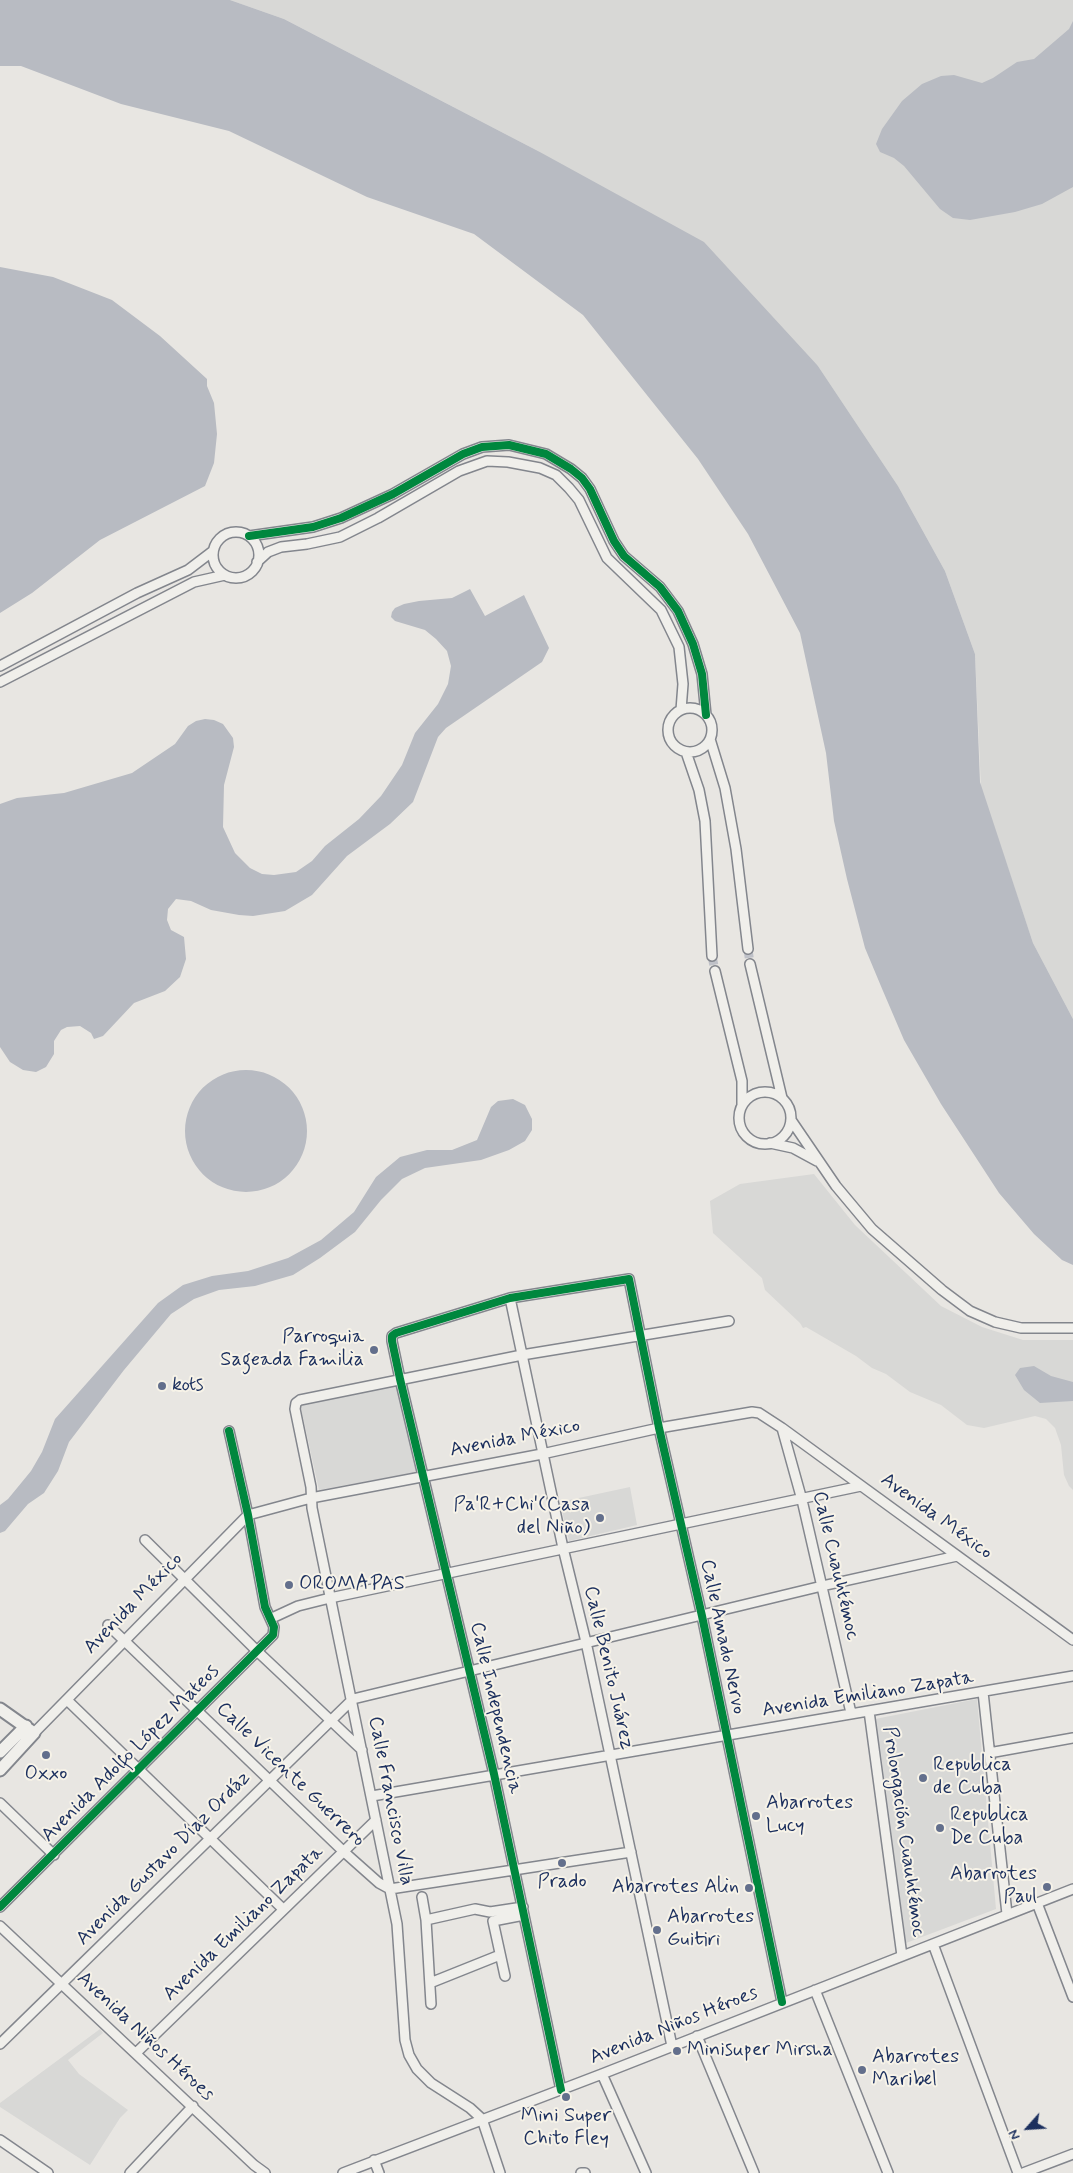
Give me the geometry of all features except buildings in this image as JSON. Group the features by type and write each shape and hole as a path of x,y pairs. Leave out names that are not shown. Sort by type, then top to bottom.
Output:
{"street":[{"path":"0,666 137,593 188,570 213,551 216,544 227,534 234,532 249,536 313,527 342,518 393,494 463,454 482,447 509,445 546,454 582,478 590,489 614,541 624,556 660,587 678,611 693,644 702,674 706,715 712,727 710,739 725,788 736,849 748,949"},
{"path":"0,682 194,582 225,575 243,576 249,573 268,552 281,547 340,537 378,518 459,471 487,462 508,462 540,468 556,475 579,500 607,558 661,610 678,647 683,684 681,710"},
{"path":"249,536 257,548 257,562"},
{"path":"213,551 216,566 225,575"},
{"path":"706,715 694,709 681,710 671,719 668,733 674,746 686,752 700,750 710,739"},
{"path":"686,752 699,790 705,821 712,956"},
{"path":"750,964 782,1098 790,1112 791,1120 804,1137 817,1161 872,1229 942,1290 970,1311 995,1322 1021,1328 1073,1328"},
{"path":"715,971 742,1081 742,1105 739,1113 742,1130 754,1141 793,1148 817,1161"},
{"path":"742,1105 753,1094 760,1092 775,1094 782,1098"},
{"path":"770,1143 784,1135 791,1120"},
{"name":"Calle Amado Nervo","path":"510,1298 629,1279 658,1428 702,1616 782,2002"},
{"name":"Calle Independencia","path":"510,1298 392,1336 400,1379 425,1477 494,1774 561,2090"},
{"name":"Calle Benito Juárez","path":"510,1298 542,1454 586,1642 672,2046"},
{"path":"400,1379 522,1355 729,1321"},
{"name":"Calle Francisco Villa","path":"400,1379 300,1400 296,1403 295,1408 330,1598 397,1924 405,2040 409,2055 417,2069 431,2083 470,2108 482,2119"},
{"name":"Avenida México","path":"0,1752 67,1700 248,1515 311,1498 542,1454 658,1428 752,1412 760,1413 782,1428 1073,1640"},
{"name":"Calle Cuauhtémoc","path":"782,1428 802,1500 851,1714"},
{"path":"229,1432 248,1515 265,1607 272,1618 298,1606 330,1598 680,1523 802,1500 861,1486"},
{"path":"145,1540 257,1651 362,1750"},
{"path":"352,1699 822,1586 957,1556"},
{"name":"Avenida Adolfo López Mateos","path":"0,1907 273,1635 272,1618"},
{"name":"Calle Vicente Guerrero","path":"108,1625 344,1851 379,1883 390,1889"},
{"name":"Avenida Emiliano Zapata","path":"372,1796 1073,1676"},
{"path":"983,1692 1006,1914"},
{"name":"Avenida Gustavo Díaz Ordáz","path":"0,2044 352,1699"},
{"path":"67,1700 138,1771 283,1909"},
{"path":"0,1709 30,1730"},
{"name":"Prolongación Cuauhtémoc","path":"869,1711 902,1956"},
{"name":"Avenida México","path":"0,1770 30,1730"},
{"path":"988,1753 1073,1738"},
{"path":"0,1803 54,1855"},
{"name":"Avenida Emiliano Zapata","path":"136,2053 376,1820"},
{"path":"390,1889 630,1852"},
{"name":"Avenida Niños Héroes","path":"343,2173 561,2090 1073,1889"},
{"path":"422,1897 426,1920 431,2004"},
{"path":"1037,1904 1073,1997"},
{"path":"426,1920 475,1909 490,1912 524,1911"},
{"path":"505,1976 493,1921 524,1911"},
{"name":"Avenida Niños Héroes","path":"0,1926 265,2173"},
{"name":"Prolongación Cuauhtémoc","path":"933,1944 1018,2173"},
{"path":"430,1982 500,1955"},
{"path":"815,1990 888,2173"},
{"path":"697,2036 754,2173"},
{"path":"602,2074 646,2173"},
{"path":"130,2173 193,2106"},
{"path":"482,2119 500,2173"},
{"path":"0,2140 48,2173"},
{"path":"1023,2173 1073,2154"},
{"path":"374,2160 379,2173"}],"shaded area":[{"path":"0,0 230,0 284,19 538,151 704,242 818,366 898,486 945,571 975,654 980,782 1033,943 1073,1019 1073,1265 1062,1260 1034,1234 999,1193 941,1104 904,1040 865,948 847,879 834,821 826,753 800,633 748,534 698,459 583,315 474,234 367,197 229,131 121,104 21,66 0,66"},
{"path":"230,0 1073,0 1073,1019 1033,943 981,788 975,654 945,571 898,486 818,366 538,151 284,19"},
{"path":"1073,21 1073,187 1042,204 1015,212 970,220 953,218 940,209 904,166 894,158 880,152 876,144 882,129 902,101 922,84 941,76 954,75 982,83 1017,62 1034,59 1069,29"},
{"path":"0,267 53,277 112,300 160,336 207,379 207,386 214,403 217,434 214,463 205,486 100,540 32,593 0,613"},
{"path":"470,589 485,616 524,595 549,648 542,662 446,728 438,737 413,802 390,824 347,856 312,895 285,911 253,916 239,915 211,910 191,901 176,899 168,909 167,920 171,930 184,937 186,959 180,977 165,991 134,1003 103,1036 94,1039 91,1033 80,1026 67,1027 61,1030 54,1041 54,1054 46,1067 36,1072 23,1070 10,1062 0,1047 0,804 17,798 64,793 132,773 175,744 188,726 196,721 214,720 223,724 233,738 234,747 224,785 223,827 235,853 250,868 262,874 274,875 296,872 312,861 325,846 359,819 381,796 402,765 415,733 438,704 448,684 451,666 447,651 425,630 395,621 391,617 392,612 395,608 404,604 452,598"},
{"path":"246,1070 258,1071 269,1075 280,1080 289,1088 297,1097 302,1108 306,1119 306,1143 302,1154 297,1165 289,1174 280,1182 269,1187 258,1191 246,1192 234,1191 223,1187 212,1182 203,1174 195,1165 190,1154 186,1143 185,1131 186,1119 190,1108 195,1097 203,1088 212,1080 223,1075 234,1071"},
{"path":"513,1099 525,1105 532,1119 532,1130 525,1141 509,1150 481,1160 425,1168 402,1179 381,1200 355,1232 293,1275 255,1286 219,1290 194,1299 171,1314 124,1370 69,1442 58,1471 44,1493 28,1504 5,1531 0,1533 0,1505 8,1499 31,1471 42,1452 55,1419 158,1303 183,1285 212,1276 248,1271 288,1258 321,1240 354,1212 376,1177 400,1157 427,1150 452,1150 477,1140 491,1107 498,1101"},
{"path":"814,1174 855,1225 941,1306 982,1327 1023,1340 1073,1340 1073,1490 1064,1475 1061,1445 1055,1428 1046,1419 1035,1416 984,1428 967,1425 941,1405 910,1392 886,1374 872,1368 856,1356 806,1327 803,1328 765,1290 762,1278 713,1233 710,1201 740,1184"},
{"path":"1034,1366 1051,1376 1073,1382 1073,1401 1040,1403 1024,1390 1015,1375 1020,1368"},
{"path":"397,1384 418,1472 319,1490 300,1404"},
{"name":"Pa'R+Chi'(Casa del Niño)","path":"630,1487 637,1525 569,1541 560,1502"},
{"name":"Republica De Cuba","path":"977,1699 996,1909 906,1943 875,1719"},
{"path":"100,2029 103,2033 68,2060 79,2074 128,2110 120,2118 90,2165 0,2107 0,2103"}],"tunnel":[{"path":"748,949 750,964"},
{"path":"712,956 715,971"}],"cycle path":[{"path":"249,536 313,527 341,518 393,494 463,454 482,447 509,445 546,454 582,478 590,489 614,541 624,556 660,587 678,611 693,644 702,674 706,715"},
{"path":"561,2090 494,1774 400,1379 392,1341 392,1336 396,1333 510,1298 629,1279 659,1428 702,1616 782,2002"},
{"path":"0,1907 273,1635 274,1627 265,1607 248,1515 229,1431"}],"place":[{"name":"Parroquia Sageada Familia","path":"374,1350"},
{"name":"kots","path":"162,1386"},
{"name":"Pa'R+Chi'(Casa del Niño)","path":"600,1518"},
{"name":"OROMAPAS","path":"289,1585"},
{"name":"Oxxo","path":"46,1755"},
{"name":"Republica de Cuba","path":"923,1778"},
{"name":"Abarrotes Lucy","path":"756,1816"},
{"name":"Republica De Cuba","path":"940,1828"},
{"name":"Prado","path":"562,1863"},
{"name":"Abarrotes Paul","path":"1047,1887"},
{"name":"Abarrotes Alin","path":"749,1888"},
{"name":"Abarrotes Guitiri","path":"657,1930"},
{"name":"Minisuper Mirsha","path":"677,2051"},
{"name":"Abarrotes Maribel","path":"862,2070"},
{"name":"Mini Super Chito Fley","path":"566,2097"}]}
